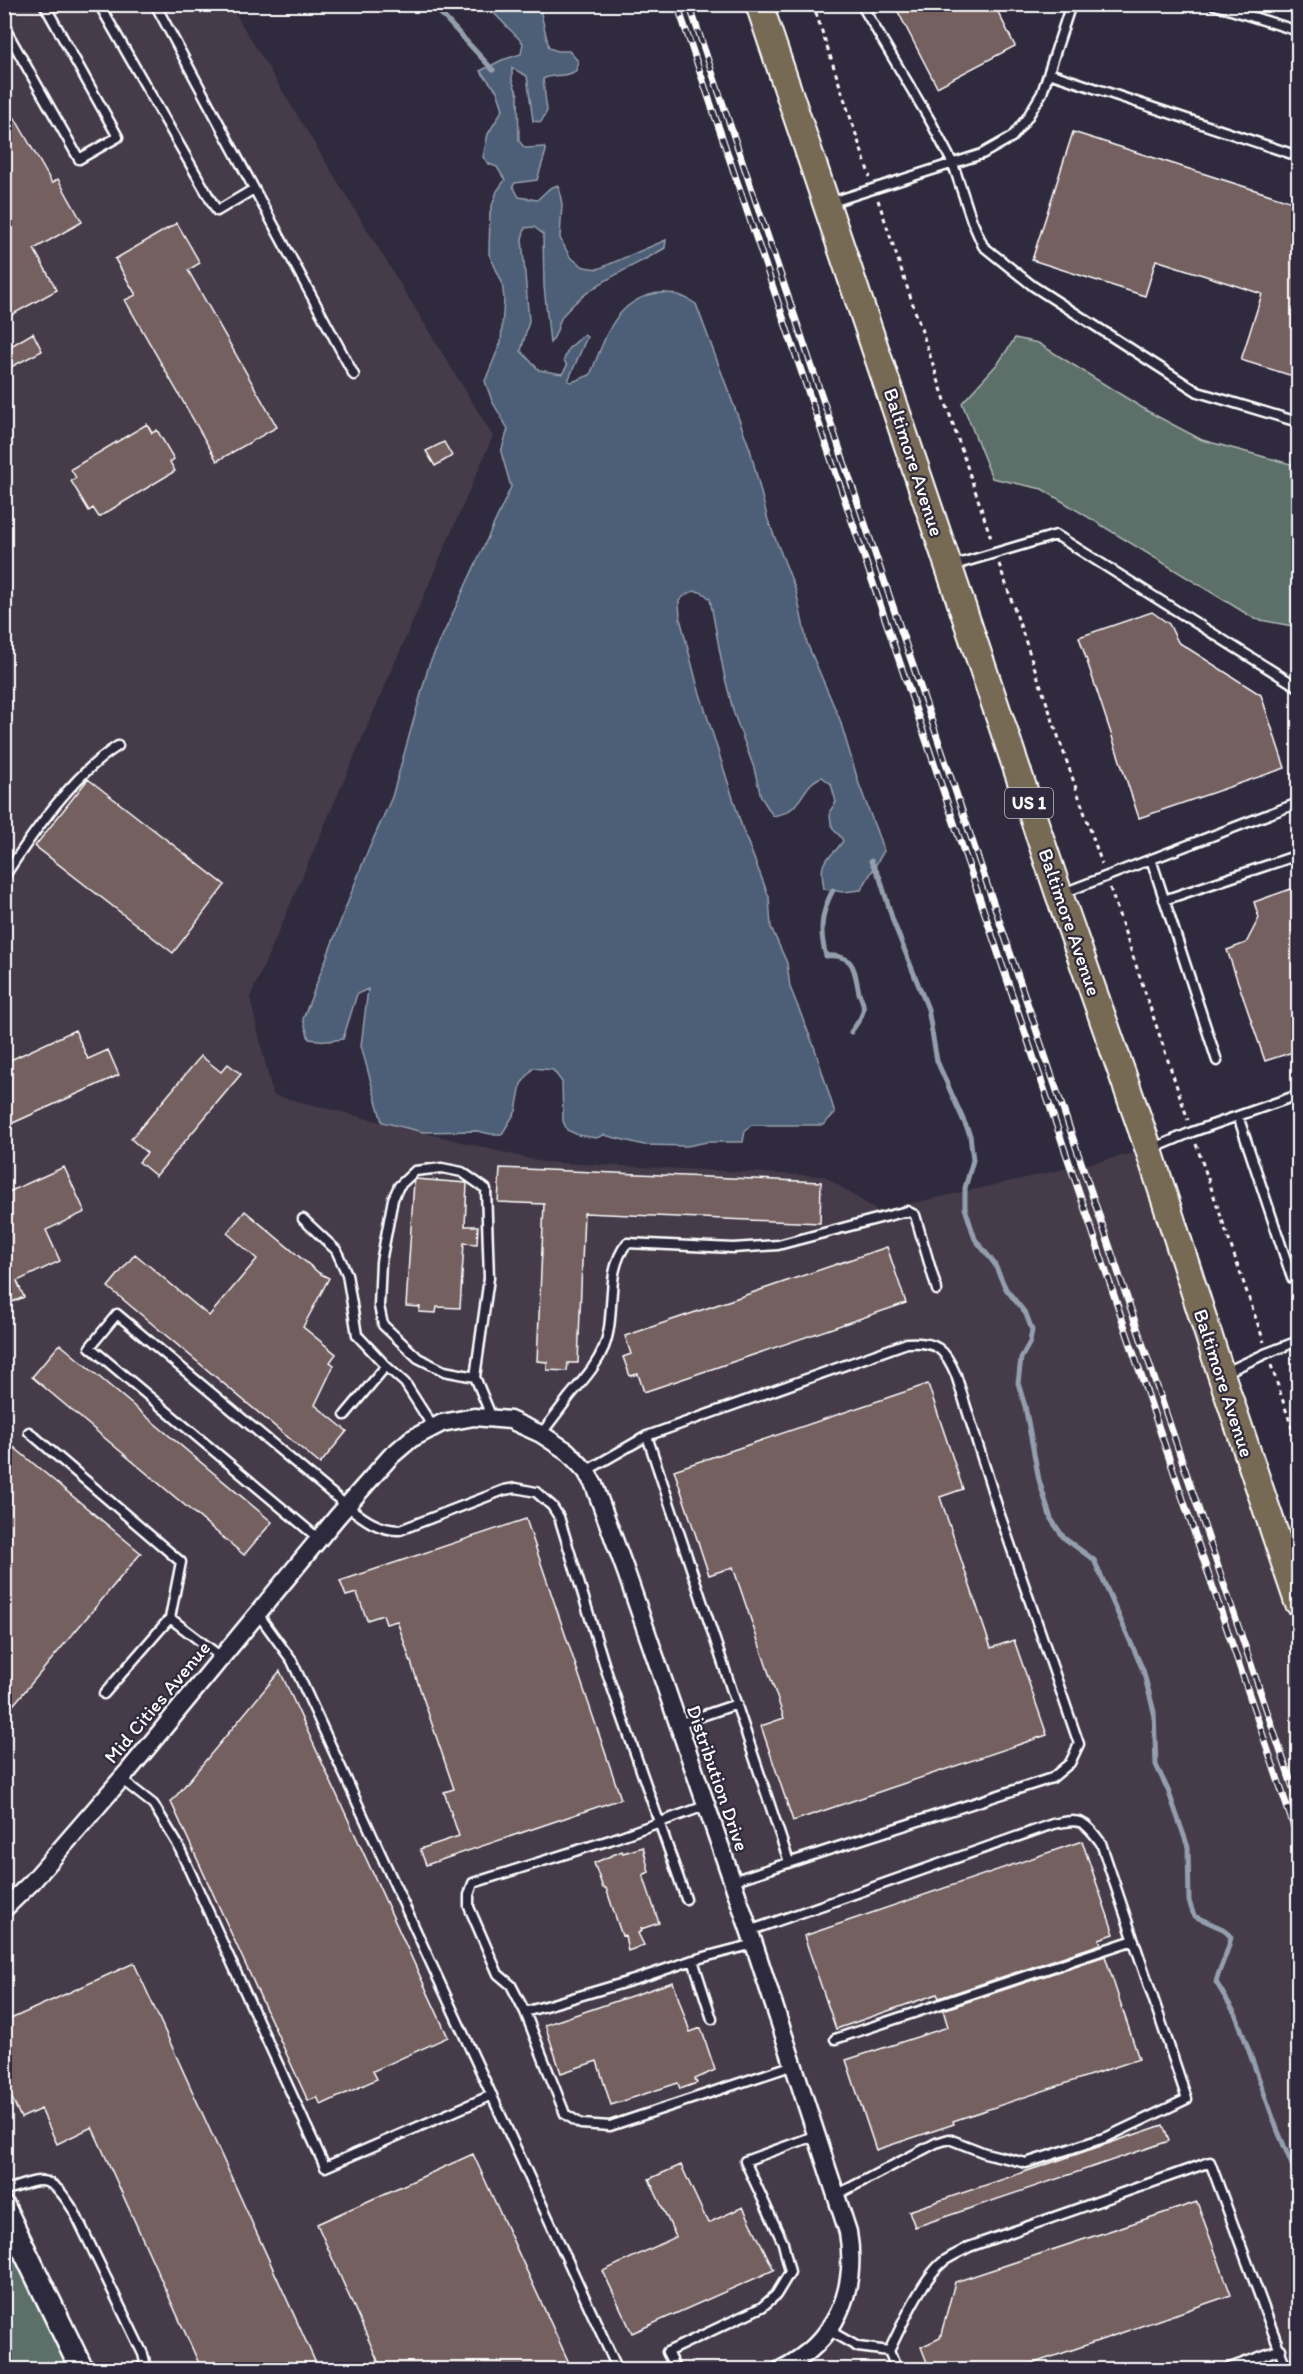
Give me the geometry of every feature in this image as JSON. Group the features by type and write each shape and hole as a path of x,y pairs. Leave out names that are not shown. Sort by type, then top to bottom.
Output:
{"main road":[{"name":"Baltimore Avenue","path":"759,4 888,381 948,567 1059,894 1149,1150 1221,1374 1299,1602"},
{"path":"4,2208 78,2368"}],"street":[{"name":"Distribution Drive","path":"342,1511 390,1457 411,1439 434,1427 457,1420 510,1419 541,1434 567,1451 586,1471 594,1485 752,1938 848,2232 852,2253 851,2273 845,2301 817,2342 803,2355 780,2370"},
{"name":"Mid Cities Avenue","path":"4,1909 32,1882 121,1779 342,1511"}],"lane":[{"path":"4,33 7,32 79,159 118,137 44,4"},
{"path":"99,4 217,211 254,189"},
{"path":"155,4 354,375"},
{"path":"861,4 931,122 953,164 983,246 1033,286 1198,392 1299,422"},
{"path":"827,204 982,154 1012,136 1027,118 1042,93 1071,4"},
{"path":"1212,4 1299,31"},
{"path":"1049,73 1299,156"},
{"path":"948,567 1056,535 1299,687"},
{"path":"4,877 82,774 101,756 118,746"},
{"path":"1059,894 1299,803"},
{"path":"1164,900 1299,855"},
{"path":"1151,859 1217,1061"},
{"path":"1149,1150 1192,1132 1299,1095"},
{"path":"1238,1116 1292,1278"},
{"path":"475,1377 454,1374 429,1365 412,1353 383,1325 379,1306 381,1262 386,1228 393,1199 399,1186 415,1171 442,1168 462,1172 486,1189 489,1278 475,1377 492,1418"},
{"path":"541,1434 570,1395 591,1372 605,1344 611,1314 613,1276 621,1251 627,1244 733,1248 778,1245 907,1211 915,1215 937,1290"},
{"path":"303,1219 336,1250 347,1274 357,1335 405,1383 434,1427"},
{"path":"319,1539 90,1347 117,1314 342,1511 375,1526 400,1530 504,1490 516,1488 536,1492 552,1506 569,1547 607,1673 686,1899"},
{"path":"1221,1374 1299,1341"},
{"path":"586,1471 647,1436 907,1343 921,1342 938,1348 947,1354 956,1375 999,1512 1079,1744 1070,1763 1052,1778 732,1881"},
{"path":"345,1415 386,1366"},
{"path":"29,1432 181,1562 170,1618 104,1694"},
{"path":"647,1436 789,1862"},
{"path":"258,1614 292,1661 618,2370"},
{"path":"170,1618 221,1657"},
{"path":"677,1724 737,1704"},
{"path":"121,1779 153,1804 177,1843 325,2168 492,2095"},
{"path":"705,1806 473,1883 469,1895 469,1907 498,1974 511,1985 525,2012 565,2114 581,2124 610,2126 794,2065"},
{"path":"525,2012 693,1960 1053,1824 1073,1820 1087,1823 1101,1843 1187,2099 1107,2137 1026,2163 985,2153 949,2139 936,2143 836,2195"},
{"path":"835,2039 1134,1940"},
{"path":"693,1960 712,2019"},
{"path":"676,2370 667,2352 762,2307 776,2295 790,2272 783,2243 745,2161 816,2135"},
{"path":"889,2351 919,2295 942,2262 969,2247 1210,2162 1287,2370"},
{"path":"4,2191 36,2180 45,2181 61,2191 74,2211 143,2354 145,2362 140,2370"},
{"path":"827,2329 858,2347 889,2351"},
{"path":"1224,2370 1281,2349"},
{"path":"889,2351 897,2370"}],"path":[{"path":"813,4 996,553 1299,1446"}],"shaded area":[{"path":"4,5 230,5 493,436 250,998 273,1095 542,1162 824,1176 878,1211 1149,1150 1298,1582 1298,2369 71,2369 4,2222"}],"green space":[{"path":"1015,338 1038,343 1149,412 1202,440 1298,466 1298,627 1255,619 1042,489 992,478 962,403 999,362"},
{"path":"5,2220 72,2369 5,2369"}],"water":[{"path":"498,5 539,5 549,48 569,51 578,61 576,71 543,79 547,111 541,122 533,121 527,76 512,68 512,80 518,95 519,141 525,148 544,147 546,151 537,180 515,183 513,186 519,197 537,200 550,188 558,185 562,204 560,238 570,257 584,267 598,269 666,240 665,248 598,285 574,303 562,317 550,343 544,286 543,234 534,227 525,228 522,239 529,321 521,351 539,370 562,374 567,366 564,360 568,349 584,335 587,337 568,381 572,382 590,375 605,337 615,320 635,301 658,293 671,293 696,304 750,449 768,520 796,591 807,643 840,720 859,784 884,851 861,890 843,892 824,889 823,864 843,841 832,826 830,811 836,802 831,784 822,777 816,780 793,807 785,813 773,816 761,797 754,768 734,714 710,599 698,591 690,592 683,597 679,601 680,618 697,684 743,830 769,897 771,927 787,963 790,987 815,1049 835,1113 823,1125 751,1125 745,1131 743,1142 707,1142 687,1146 644,1145 604,1135 596,1138 578,1135 567,1130 563,1121 562,1082 553,1070 533,1068 521,1084 516,1111 502,1134 477,1131 423,1132 382,1122 361,1046 368,989 357,994 343,1039 328,1041 309,1039 303,1019 364,860 392,797 429,665 511,487 501,452 508,429 492,401 485,381 501,342 504,299 502,282 489,254 490,212 497,191 505,180 497,167 489,164 483,157 488,134 503,109 497,91 480,71 521,54 523,43 492,11"}],"building":[{"path":"894,4 994,4 1015,46 937,87"},
{"path":"4,99 52,183 58,179 82,222 34,249 57,290 4,319"},
{"path":"1073,132 1299,204 1299,378 1241,360 1262,294 1156,260 1145,296 1032,260"},
{"path":"177,223 200,263 188,270 277,427 217,461 125,300 136,295 115,259"},
{"path":"33,333 42,351 9,368 4,360 4,350"},
{"path":"147,424 152,433 157,430 174,459 170,462 175,471 99,517 93,508 89,511 71,481 76,478 71,469"},
{"path":"444,442 452,456 435,466 426,451"},
{"path":"1152,612 1169,624 1178,642 1261,695 1285,768 1139,818 1079,637"},
{"path":"88,779 225,885 173,953 35,846"},
{"path":"1299,886 1299,1050 1265,1061 1227,950 1246,943 1259,918 1254,902"},
{"path":"75,1030 88,1059 108,1050 119,1075 4,1127 4,1063"},
{"path":"201,1056 221,1072 228,1064 241,1074 156,1176 139,1162 147,1153 131,1139"},
{"path":"64,1167 85,1212 46,1230 60,1261 17,1281 24,1297 10,1303 4,1292 4,1194"},
{"path":"500,1168 821,1182 820,1223 584,1213 578,1363 568,1363 567,1371 547,1370 547,1362 537,1361 544,1204 498,1202"},
{"path":"415,1179 467,1183 465,1226 478,1226 477,1244 464,1243 460,1308 437,1307 436,1313 419,1312 420,1307 406,1306"},
{"path":"245,1211 319,1273 329,1278 303,1327 336,1354 330,1362 334,1365 315,1405 347,1431 320,1464 108,1287 135,1254 209,1316 257,1259 227,1233"},
{"path":"887,1247 906,1303 644,1392 638,1374 630,1376 623,1357 631,1354 625,1336"},
{"path":"60,1344 272,1522 244,1555 32,1377"},
{"path":"928,1384 963,1489 940,1497 991,1648 1014,1640 1047,1735 793,1821 761,1726 784,1718 733,1567 709,1575 674,1470"},
{"path":"4,1439 141,1553 4,1716"},
{"path":"526,1519 621,1799 426,1865 420,1849 459,1836 444,1792 454,1789 397,1621 386,1624 383,1615 367,1620 357,1593 346,1596 340,1581"},
{"path":"280,1671 448,2037 373,2071 377,2079 321,2105 317,2097 308,2101 171,1802"},
{"path":"1082,1841 1114,1934 1099,1939 1101,1944 939,1998 937,1994 836,2029 804,1936"},
{"path":"643,1847 649,1872 643,1875 659,1923 641,1929 642,1931 638,1933 644,1945 628,1951 625,1935 622,1936 606,1888 603,1888 594,1863 622,1851 623,1853"},
{"path":"1105,1956 1139,2059 953,2121 954,2124 876,2150 846,2060 948,2027 943,2010"},
{"path":"134,1963 319,2370 202,2370 92,2127 57,2144 41,2109 21,2118 4,2081 4,2022"},
{"path":"673,1982 690,2032 701,2028 715,2070 695,2079 697,2083 680,2089 678,2083 611,2105 597,2061 561,2073 545,2025"},
{"path":"1163,2125 1169,2141 915,2227 909,2211"},
{"path":"473,2154 570,2365 561,2370 382,2370 317,2224"},
{"path":"681,2165 708,2223 743,2207 774,2270 632,2333 603,2271 676,2237 649,2179"},
{"path":"1197,2202 1231,2295 1014,2370 930,2370 921,2347 940,2338 955,2282"}],"waterway":[{"path":"432,4 493,70"},
{"path":"871,861 880,878 893,921 928,1009 937,1061 970,1135 973,1160 965,1188 965,1208 975,1239 994,1263 1006,1289 1026,1314 1032,1330 1030,1342 1021,1358 1018,1383 1025,1406 1039,1480 1051,1519 1064,1538 1094,1560 1143,1670 1154,1712 1156,1765 1168,1790 1188,1847 1189,1901 1194,1916 1223,1929 1231,1937 1216,1982 1236,2015 1277,2129 1298,2179"},
{"path":"833,890 822,922 822,939 826,956 843,958 852,965 854,971 863,1008 851,1032"}],"railway":[{"path":"677,4 1298,1839"},
{"path":"689,4 1298,1803"}]}
